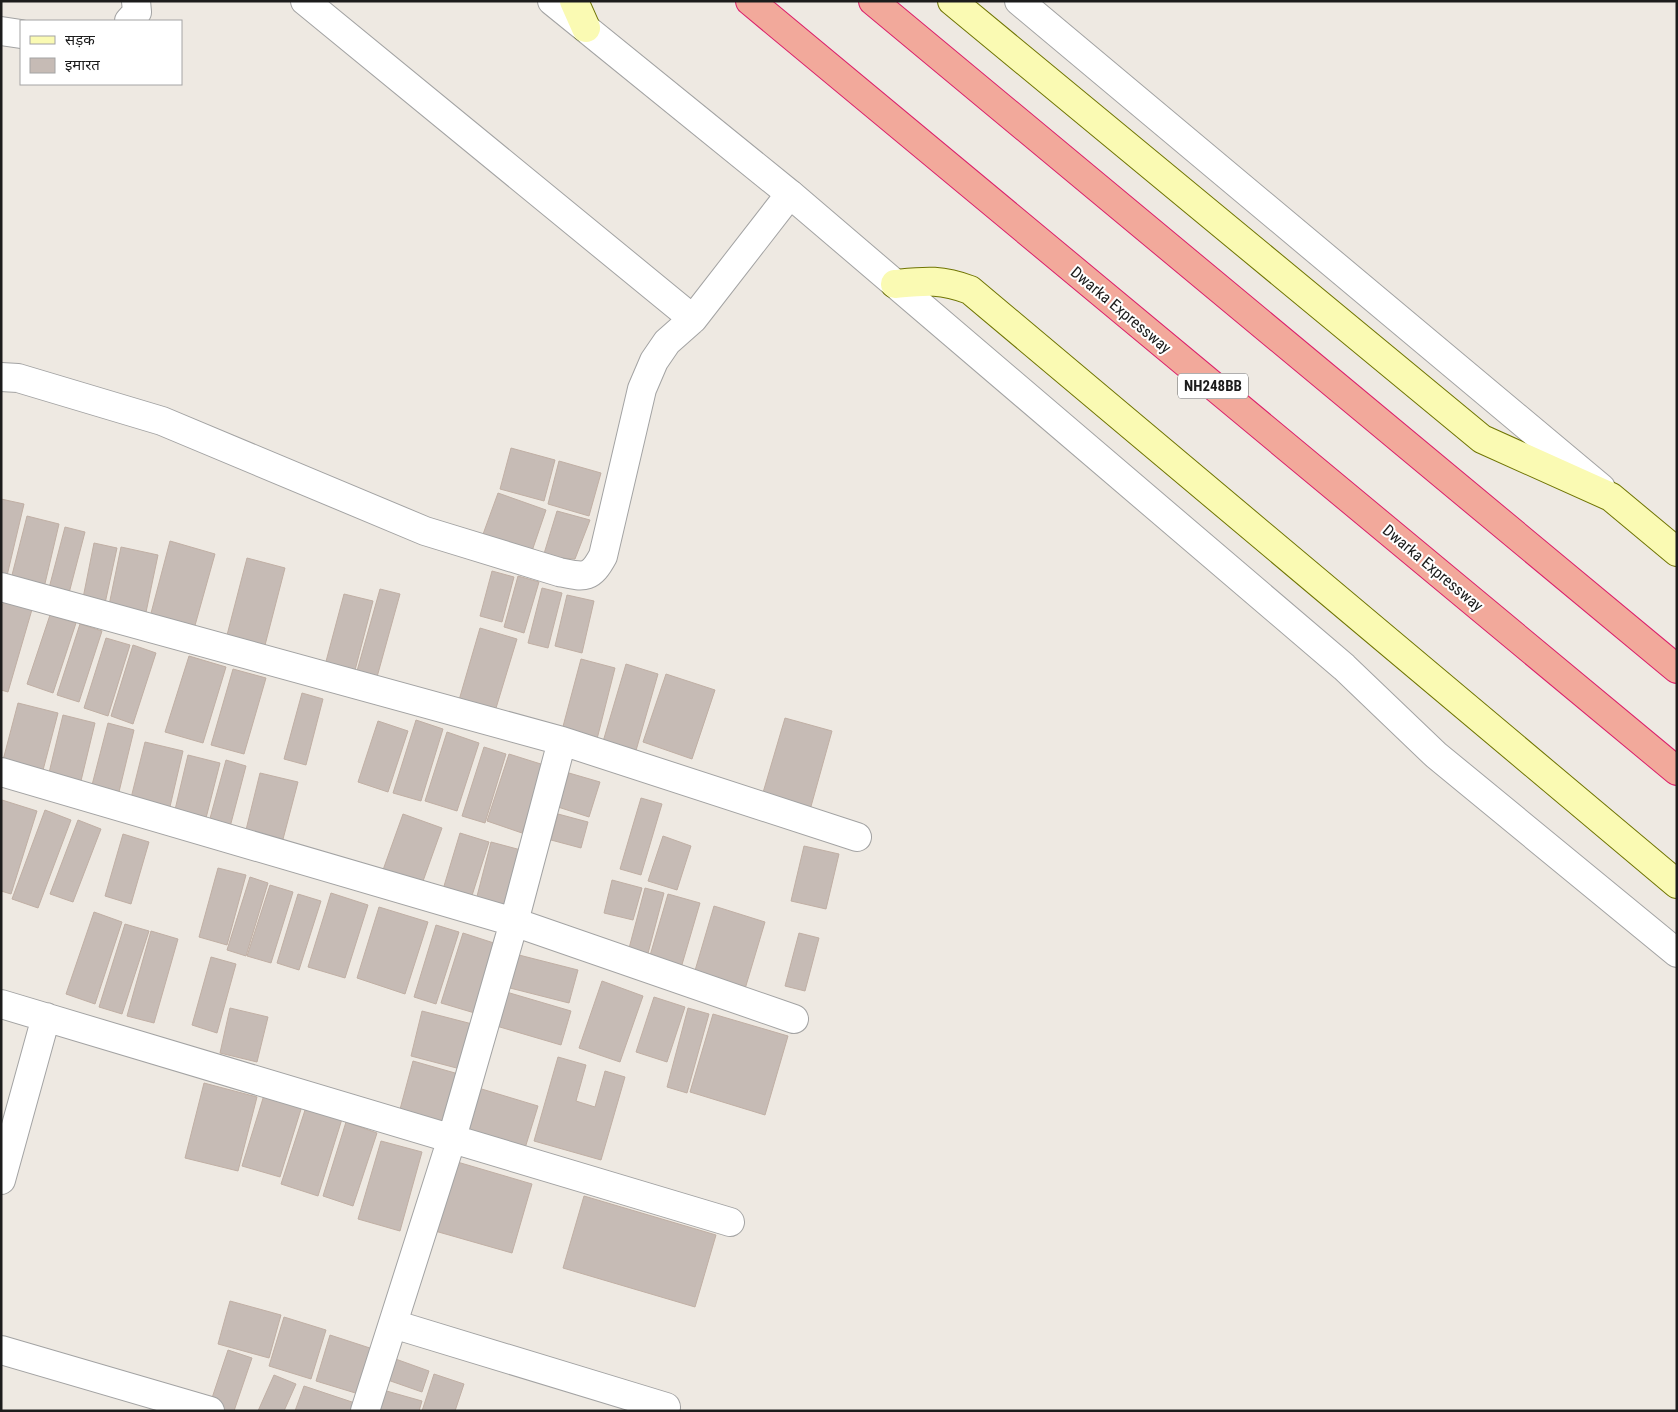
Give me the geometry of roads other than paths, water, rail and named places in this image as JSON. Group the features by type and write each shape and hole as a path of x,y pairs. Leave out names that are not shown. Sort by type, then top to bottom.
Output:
{"highway":[{"name":"Dwarka Expressway","path":"750,1 1677,771"},
{"path":"873,1 1677,669"}],"main road":[{"path":"574,1 586,28"},
{"path":"952,1 1482,439 1611,497 1677,552"},
{"path":"895,284 934,280 970,290 1677,884"}],"street":[{"path":"130,20 137,12 136,1"},
{"path":"305,1 693,318"},
{"path":"552,1 790,194 1344,667 1436,755 1677,953"},
{"path":"1019,1 1611,497"},
{"path":"1,31 20,34"},
{"path":"1,377 18,378 162,421 425,531 559,572 588,575 597,568 603,556 642,389 654,361 667,342 693,318 790,194"},
{"path":"1,587 562,741 857,837"},
{"path":"365,1411 452,1138 514,922 562,741"},
{"path":"1,772 514,922 794,1019"},
{"path":"1,1004 730,1222"},
{"path":"1,1180 46,1018"},
{"path":"393,1324 666,1407"},
{"path":"1,1350 210,1411"}]}
